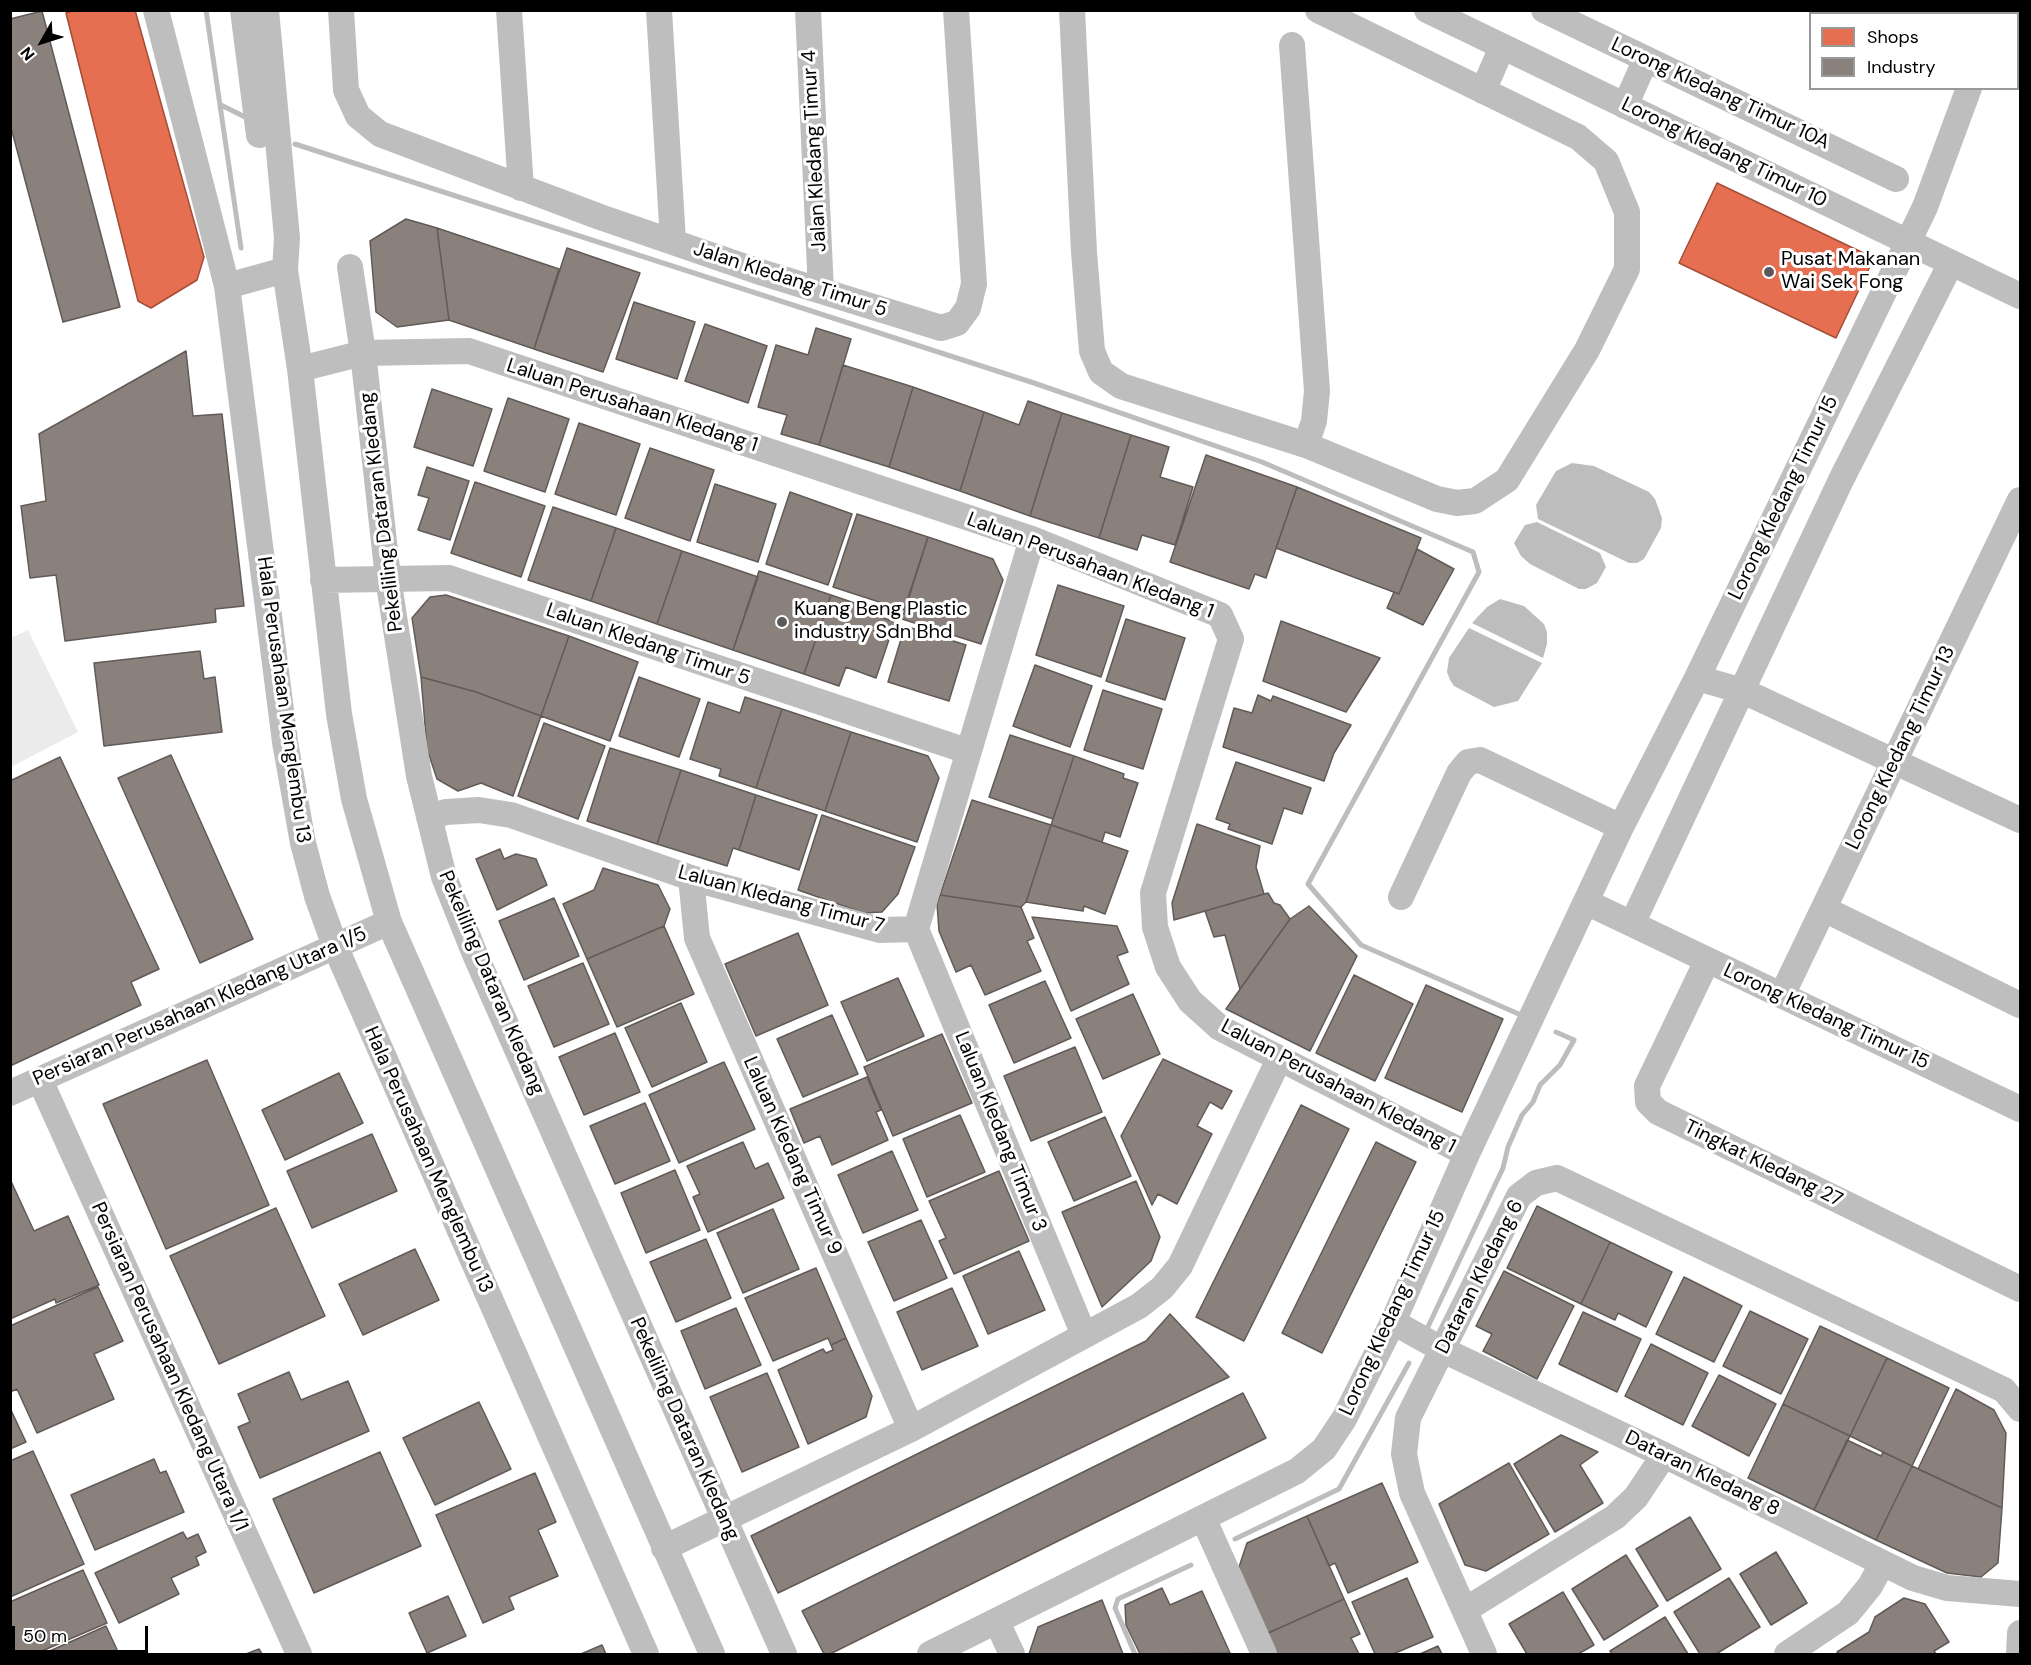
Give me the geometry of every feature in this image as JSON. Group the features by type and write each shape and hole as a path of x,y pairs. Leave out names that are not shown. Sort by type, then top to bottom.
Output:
{"street":[{"name":"Hala Perusahaan Menglembu 13","path":"156,10 227,286 285,742 303,843 317,896 334,946 646,1654"},
{"path":"266,10 270,80 287,238 285,270 300,369 339,714 354,799 389,922 712,1654"},
{"path":"270,80 274,10"},
{"name":"Jalan Kledang Timur 5","path":"341,10 346,90 358,116 380,134 521,188 673,241 821,291 941,328 957,323 968,308 974,284 956,10"},
{"path":"509,10 521,188"},
{"path":"659,10 673,241"},
{"name":"Jalan Kledang Timur 4","path":"808,10 821,291"},
{"path":"1072,10 1084,252 1092,351 1101,372 1121,386 1306,445 1437,499 1457,503 1475,501 1507,480 1587,350 1627,269 1627,212 1606,161 1578,137 1318,10"},
{"name":"Lorong Kledang Timur 10","path":"1427,10 2020,296"},
{"name":"Lorong Kledang Timur 10A","path":"1544,10 1572,17 1646,59 1896,179"},
{"path":"246,15 272,237 285,270"},
{"path":"246,15 267,47"},
{"path":"1292,45 1317,391 1314,421 1306,445"},
{"path":"1483,91 1502,47"},
{"path":"1625,106 1646,59"},
{"name":"Lorong Kledang Timur 15","path":"930,1654 1204,1520 1297,1471 1324,1449 1344,1419 1393,1322 1467,1154 1621,827 1697,678 1925,207 1968,90"},
{"path":"1632,924 1841,480 1951,263"},
{"name":"Pekeliling Dataran Kledang","path":"350,267 363,352 388,578 419,776 457,912 784,1654"},
{"path":"227,286 285,270"},
{"name":"Laluan Perusahaan Kledang 1","path":"300,369 363,352 469,351 1032,539 1220,615 1231,639 1153,892 1155,927 1168,967 1190,1001 1220,1028 1467,1154"},
{"name":"Lorong Kledang Timur 13","path":"1782,995 2020,500"},
{"path":"916,929 967,751 1032,539"},
{"name":"Laluan Kledang Timur 5","path":"323,580 449,578 967,751"},
{"path":"1697,678 1743,691 2020,820"},
{"path":"1401,897 1459,772 1468,762 1480,760 1621,827"},
{"name":"Laluan Kledang Timur 7","path":"429,817 446,812 479,810 511,815 691,878 880,930 916,929"},
{"name":"Laluan Kledang Timur 9","path":"691,878 697,938 911,1428"},
{"name":"Lorong Kledang Timur 15","path":"1586,902 2020,1109"},
{"path":"1824,909 2020,1005"},
{"name":"Persiaran Perusahaan Kledang Utara 1/5","path":"10,1093 389,922"},
{"name":"Laluan Kledang Timur 3","path":"916,929 1084,1335"},
{"name":"Tingkat Kledang 27","path":"1707,961 1647,1086 1648,1102 1658,1112 2020,1289"},
{"path":"664,1548 911,1428 1139,1306 1162,1288 1180,1266 1279,1059"},
{"name":"Persiaran Perusahaan Kledang Utara 1/1","path":"40,1080 299,1654"},
{"name":"Dataran Kledang 6","path":"1484,1654 1412,1493 1404,1454 1408,1418 1519,1196 1536,1183 1557,1178 2012,1400"},
{"name":"Dataran Kledang 8","path":"1393,1322 1443,1350 1914,1578 1947,1588 2020,1594"},
{"path":"1465,1610 1615,1517 1636,1497 1664,1455"},
{"path":"1204,1520 1264,1654"},
{"path":"1787,1654 1848,1613 1870,1586 1882,1564"},
{"path":"997,1622 1012,1654"},
{"path":"2019,1654 2020,1633"}],"shaded area":[{"path":"1572,463 1594,466 1649,492 1655,499 1662,518 1661,528 1644,559 1637,563 1629,563 1538,519 1536,505 1556,471"},
{"path":"1537,522 1600,553 1606,567 1597,583 1586,589 1579,589 1530,564 1521,556 1514,543 1525,525"},
{"path":"1500,599 1524,606 1544,624 1547,644 1543,658 1472,623 1487,607"},
{"path":"1469,628 1542,663 1518,701 1494,707 1454,686 1447,672 1449,658"},
{"path":"28,630 78,732 11,767 11,638"}],"building: Shops":[{"path":"76,10 135,10 204,257 197,280 151,308 138,301 66,13"},
{"path":"1717,183 1874,258 1836,338 1679,263"}],"building: Industry":[{"path":"42,11 120,307 63,322 10,124 10,19"},
{"path":"406,219 437,228 449,320 397,327 376,312 370,241"},
{"path":"437,228 559,269 534,349 449,320"},
{"path":"567,248 640,273 603,372 534,349"},
{"path":"634,302 695,322 677,379 616,359"},
{"path":"705,324 767,346 748,403 685,381"},
{"path":"816,328 851,339 819,445 781,434 787,415 758,407 776,345 808,355"},
{"path":"186,351 193,416 222,414 244,606 215,609 216,622 65,641 56,575 30,578 21,506 46,501 39,434"},
{"path":"843,365 913,387 889,467 819,445"},
{"path":"913,387 984,412 960,491 889,467"},
{"path":"432,389 492,409 473,466 414,447"},
{"path":"508,398 569,419 545,492 484,471"},
{"path":"1028,401 1062,413 1030,516 960,491 984,412 1019,425"},
{"path":"1062,413 1131,435 1099,538 1030,516"},
{"path":"579,423 640,444 616,515 555,494"},
{"path":"1131,435 1169,447 1160,477 1193,487 1175,545 1142,535 1137,550 1099,538"},
{"path":"650,448 714,470 690,541 625,518"},
{"path":"1206,455 1297,487 1266,578 1255,574 1249,589 1170,562"},
{"path":"427,467 469,481 450,540 418,530 429,498 418,495"},
{"path":"475,482 545,506 521,577 451,553"},
{"path":"715,484 776,504 758,562 697,542"},
{"path":"1297,487 1421,538 1399,594 1276,548"},
{"path":"790,492 852,514 828,585 766,564"},
{"path":"553,507 616,528 591,601 528,580"},
{"path":"857,514 928,537 904,610 833,587"},
{"path":"616,528 682,551 657,624 591,601"},
{"path":"928,537 993,559 1003,580 981,644 902,619"},
{"path":"1417,549 1454,569 1423,625 1387,608 1394,592 1399,594"},
{"path":"682,551 758,577 733,650 657,624"},
{"name":"Kuang Beng Plastic industry Sdn Bhd","path":"759,571 831,595 804,674 733,650"},
{"path":"1058,585 1124,606 1101,677 1036,655"},
{"path":"446,595 569,636 541,716 476,692 421,677 412,618 430,597"},
{"path":"831,595 866,607 864,611 895,622 876,678 846,667 839,686 804,674"},
{"path":"1126,619 1185,638 1165,700 1106,681"},
{"path":"1281,621 1380,658 1346,712 1263,681"},
{"path":"905,626 966,645 949,701 888,682"},
{"path":"569,636 638,662 610,741 541,716"},
{"path":"200,651 204,679 215,677 222,732 104,746 94,663"},
{"path":"1035,665 1092,686 1070,747 1013,726"},
{"path":"421,677 476,692 541,716 513,796 481,783 458,791 437,779 427,749"},
{"path":"639,677 700,699 679,757 619,736"},
{"path":"1103,690 1162,709 1143,769 1084,750"},
{"path":"1258,695 1271,701 1273,696 1351,725 1334,753 1324,781 1223,747 1234,708 1252,713"},
{"path":"745,697 782,709 756,788 719,776 721,769 690,759 708,702 740,713"},
{"path":"782,709 851,732 825,811 756,788"},
{"path":"544,723 605,746 578,819 518,796"},
{"path":"851,732 928,756 939,778 917,842 825,811"},
{"path":"1010,735 1074,756 1053,819 989,797"},
{"path":"610,748 681,770 657,844 587,821"},
{"path":"171,755 253,939 200,963 118,778"},
{"path":"1074,756 1124,774 1123,778 1138,783 1120,837 1105,832 1102,842 1051,825"},
{"path":"60,757 159,969 131,982 141,1005 10,1066 10,781"},
{"path":"1236,762 1311,788 1302,814 1284,808 1272,844 1228,829 1230,824 1216,819"},
{"path":"681,770 756,795 739,850 733,848 727,866 657,844"},
{"path":"756,795 817,815 799,870 739,850"},
{"path":"972,800 1051,825 1026,902 1021,907 940,895"},
{"path":"822,815 915,847 898,894 882,912 864,913 798,890"},
{"path":"1197,824 1260,846 1256,867 1264,894 1174,920 1172,903"},
{"path":"1051,825 1128,851 1105,914 1084,906 1083,911 1026,902"},
{"path":"500,849 504,859 516,854 536,859 547,885 497,910 476,859"},
{"path":"603,868 658,885 670,909 664,926 587,959 563,904 594,890"},
{"path":"1268,893 1274,903 1280,905 1290,919 1240,989 1225,935 1214,937 1205,911"},
{"path":"940,895 1021,907 1034,938 1027,941 1041,971 985,995 971,965 956,972 939,931 937,904"},
{"path":"554,898 579,956 524,980 499,921"},
{"path":"1309,906 1357,956 1310,1051 1226,1009 1290,919"},
{"path":"1032,917 1117,926 1128,952 1117,956 1129,984 1071,1011"},
{"path":"664,926 694,994 617,1027 587,959"},
{"path":"798,933 828,1005 756,1036 725,964"},
{"path":"583,963 609,1024 554,1047 528,986"},
{"path":"1354,975 1413,1004 1375,1081 1316,1053"},
{"path":"898,978 924,1036 867,1061 841,1002"},
{"path":"1045,981 1071,1038 1014,1063 989,1005"},
{"path":"1426,985 1503,1019 1462,1112 1385,1078"},
{"path":"1133,994 1160,1054 1103,1079 1076,1019"},
{"path":"681,1003 707,1062 652,1087 625,1028"},
{"path":"832,1015 858,1074 803,1097 777,1039"},
{"path":"615,1033 640,1092 584,1115 559,1057"},
{"path":"942,1034 972,1103 893,1136 864,1067"},
{"path":"1075,1047 1102,1112 1031,1141 1004,1076"},
{"path":"1163,1059 1232,1091 1222,1109 1210,1102 1197,1126 1212,1134 1177,1204 1158,1194 1152,1205 1121,1136"},
{"path":"207,1060 269,1205 166,1249 103,1104"},
{"path":"724,1062 755,1129 679,1163 649,1095"},
{"path":"339,1073 363,1123 285,1160 262,1110"},
{"path":"867,1077 881,1110 876,1112 888,1140 832,1165 820,1136 804,1143 790,1109"},
{"path":"645,1103 670,1161 615,1184 590,1126"},
{"path":"1301,1105 1349,1129 1244,1341 1196,1317"},
{"path":"960,1115 985,1172 927,1197 903,1139"},
{"path":"1105,1117 1131,1176 1074,1201 1048,1142"},
{"path":"372,1134 397,1191 312,1228 287,1171"},
{"path":"743,1142 755,1169 768,1163 784,1198 708,1232 693,1197 700,1194 687,1166"},
{"path":"1376,1142 1416,1162 1322,1353 1282,1333"},
{"path":"892,1151 918,1210 863,1233 838,1175"},
{"path":"675,1170 700,1230 646,1253 621,1193"},
{"path":"999,1171 1029,1241 954,1274 939,1241 946,1238 929,1201"},
{"path":"10,1179 34,1231 68,1216 99,1285 56,1303 55,1299 10,1319"},
{"path":"1136,1181 1160,1237 1151,1261 1102,1307 1062,1212"},
{"path":"1537,1206 1610,1242 1581,1304 1507,1268"},
{"path":"276,1208 325,1316 219,1364 170,1256"},
{"path":"773,1209 799,1269 743,1293 717,1233"},
{"path":"921,1220 947,1278 894,1301 868,1242"},
{"path":"706,1239 731,1298 676,1322 650,1262"},
{"path":"1610,1242 1672,1272 1646,1327 1618,1313 1615,1320 1581,1304"},
{"path":"415,1249 439,1300 363,1335 339,1284"},
{"path":"1019,1251 1045,1310 988,1334 963,1276"},
{"path":"816,1268 846,1338 831,1345 828,1338 773,1361 745,1298"},
{"path":"1504,1271 1574,1306 1537,1379 1483,1351 1492,1334 1476,1326"},
{"path":"1684,1277 1742,1306 1714,1362 1656,1334"},
{"path":"98,1287 123,1341 94,1354 114,1399 37,1433 17,1389 10,1392 10,1326"},
{"path":"952,1288 978,1346 922,1370 897,1312"},
{"path":"736,1308 761,1365 705,1389 681,1331"},
{"path":"1750,1311 1808,1339 1781,1394 1723,1366"},
{"path":"1583,1312 1641,1339 1617,1392 1559,1364"},
{"path":"1170,1314 1229,1377 778,1593 751,1536 1146,1341"},
{"path":"1820,1326 1887,1358 1850,1436 1783,1404"},
{"path":"846,1338 872,1396 866,1417 808,1444 778,1370 823,1349 826,1353 833,1350 831,1345"},
{"path":"1651,1344 1708,1373 1683,1425 1625,1396"},
{"path":"1887,1358 1949,1388 1912,1466 1850,1436"},
{"path":"289,1372 301,1400 348,1381 369,1431 260,1478 238,1427 250,1422 238,1394"},
{"path":"767,1373 799,1447 742,1472 710,1397"},
{"path":"1719,1375 1776,1404 1749,1456 1692,1426"},
{"path":"1956,1389 1994,1410 2006,1433 2002,1508 1918,1469"},
{"path":"1243,1393 1266,1438 830,1654 824,1654 802,1611"},
{"path":"479,1402 511,1469 435,1505 403,1438"},
{"path":"1783,1404 1850,1436 1814,1510 1748,1478"},
{"path":"10,1408 26,1442 10,1449"},
{"path":"1561,1435 1598,1452 1580,1465 1603,1503 1555,1532 1514,1464"},
{"path":"1847,1440 1881,1456 1883,1452 1912,1466 1876,1540 1814,1510"},
{"path":"33,1451 84,1564 10,1597 10,1461"},
{"path":"380,1452 421,1546 314,1593 273,1499"},
{"path":"154,1459 160,1473 166,1471 184,1512 95,1550 71,1495"},
{"path":"1509,1463 1549,1534 1486,1571 1465,1565 1439,1504"},
{"path":"1912,1466 2002,1508 1998,1563 1981,1577 1947,1573 1876,1540"},
{"path":"535,1473 556,1522 538,1530 558,1576 509,1597 514,1609 483,1623 436,1515"},
{"path":"1382,1483 1418,1562 1348,1593 1335,1563 1329,1566 1307,1516"},
{"path":"1307,1516 1344,1599 1266,1634 1238,1570 1247,1543"},
{"path":"1690,1517 1721,1569 1667,1601 1636,1549"},
{"path":"183,1532 187,1539 198,1534 206,1552 196,1557 199,1565 171,1578 179,1594 119,1623 95,1573"},
{"path":"1776,1552 1807,1603 1771,1625 1740,1574"},
{"path":"1626,1555 1658,1606 1604,1640 1572,1589"},
{"path":"83,1570 107,1623 35,1654 10,1654 10,1602"},
{"path":"1407,1578 1433,1637 1393,1654 1375,1654 1352,1602"},
{"path":"1729,1578 1760,1627 1716,1654 1700,1654 1674,1612"},
{"path":"1162,1588 1170,1605 1202,1591 1230,1653 1140,1654 1126,1625 1125,1605"},
{"path":"1563,1592 1594,1645 1578,1654 1527,1654 1509,1624"},
{"path":"448,1596 466,1636 427,1653 409,1613"},
{"path":"1904,1598 1925,1604 1949,1642 1934,1651 1936,1654 1839,1654 1837,1652 1869,1632 1875,1617"},
{"path":"1344,1599 1360,1634 1351,1638 1359,1654 1275,1654 1266,1634"},
{"path":"1102,1600 1123,1654 1029,1654 1038,1627"},
{"path":"1665,1617 1688,1654 1612,1654 1610,1651"},
{"path":"106,1626 119,1654 43,1654"},
{"path":"602,1645 606,1654 581,1654"},
{"path":"1438,1646 1442,1654 1420,1654"},
{"path":"259,1649 262,1654 246,1654"}],"waterway":[{"path":"206,10 241,248"},
{"path":"221,105 245,117"},
{"path":"295,144 1034,383 1262,462 1473,552 1479,572 1308,884 1361,945 1521,1015"},
{"path":"1426,1331 1503,1168 1508,1147 1522,1115 1533,1102 1540,1085 1560,1065 1574,1040 1556,1032"},
{"path":"1235,1539 1339,1489 1409,1363"},
{"path":"1135,1654 1115,1608 1118,1599 1191,1565"}],"place":[{"name":"Pusat Makanan Wai Sek Fong","path":"1769,272"},
{"name":"Kuang Beng Plastic industry Sdn Bhd","path":"782,622"}]}
